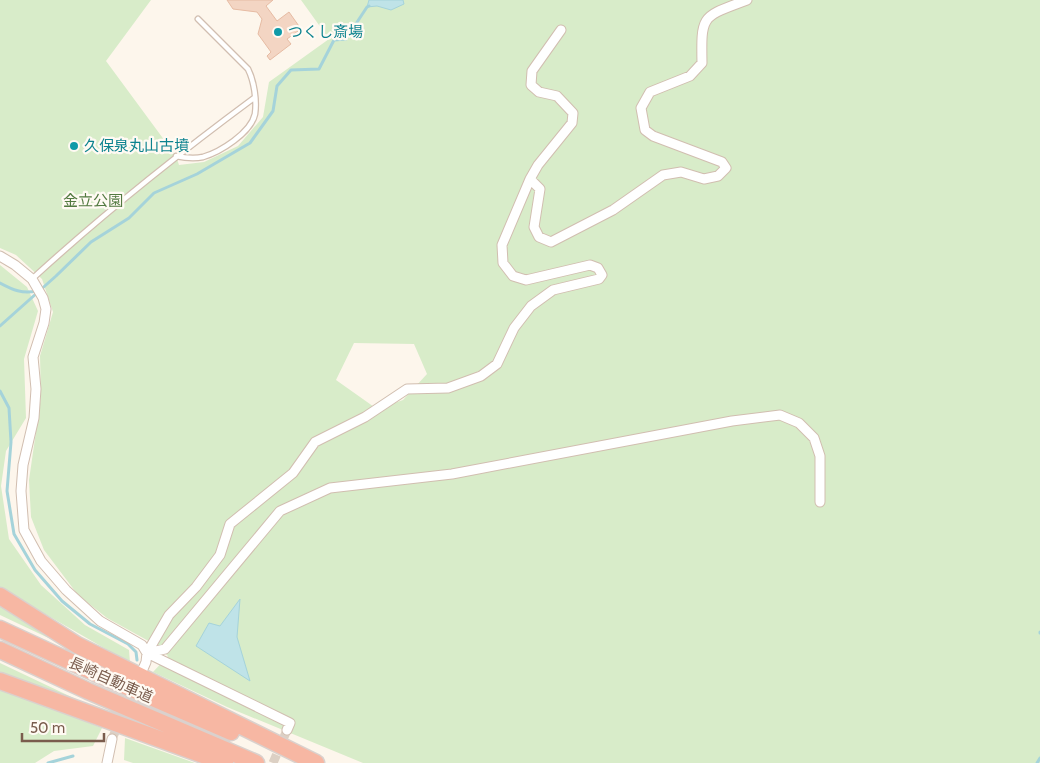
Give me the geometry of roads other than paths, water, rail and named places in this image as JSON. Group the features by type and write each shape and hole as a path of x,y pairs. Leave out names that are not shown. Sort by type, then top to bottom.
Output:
{"highway":[{"path":"0,596 77,645 316,763"},
{"name":"長崎自動車道","path":"0,628 176,709 306,763"},
{"name":"長崎自動車道","path":"0,650 256,763"},
{"path":"0,682 225,763"}],"street":[{"path":"530,179 540,189 534,228 539,237 551,242 613,210 663,175 681,172 704,179 718,176 726,168 722,162 653,136 645,130 641,108 650,92 690,76 702,63 702,29 708,16 747,0"},
{"path":"143,669 147,653 168,615 196,587 220,555 230,524 293,473 315,442 365,417 407,389 448,388 481,376 497,364 514,328 531,306 553,290 599,279 602,275 598,268 590,265 526,280 513,276 503,262 502,245 530,179 538,165 572,123 574,113 557,96 539,92 531,85 532,71 561,30"},
{"path":"0,256 15,265 34,282 43,298 46,310 33,357 36,389 34,418 23,465 22,491 24,530 41,561 66,590 100,621 142,645 147,653 290,723 287,730"},
{"path":"147,653 165,649 280,511 330,488 452,474 732,421 780,415 799,423 814,438 820,456 820,502"},
{"path":"107,763 112,739"}],"lane":[{"path":"176,156 189,159 204,157 235,141 247,130 255,115 252,78 248,69 198,19"},
{"path":"34,282 86,230 176,156 254,98"}],"water":[{"path":"369,0 403,0 404,4 391,10 377,6 367,7"},
{"path":"240,599 237,637 250,681 196,646 209,623 220,626"}],"waterway":[{"path":"0,326 91,242 129,218 154,193 197,174 250,143 273,111 277,86 291,70 319,69 334,40 346,39 369,6"},
{"path":"0,283 18,291 37,291"},
{"path":"0,391 9,408 11,442 7,491 14,534 35,570 62,601 90,624 128,644 136,652 137,660"},
{"path":"48,763 73,756"},
{"path":"1037,763 1040,758"}],"tunnel":[{"path":"112,739 135,686"},
{"path":"273,763 287,730"}],"place":[{"name":"つくし斎場","path":"278,32"},
{"name":"久保泉丸山古墳","path":"74,146"}],"park label":[{"name":"金立公園","path":"93,201"}]}
